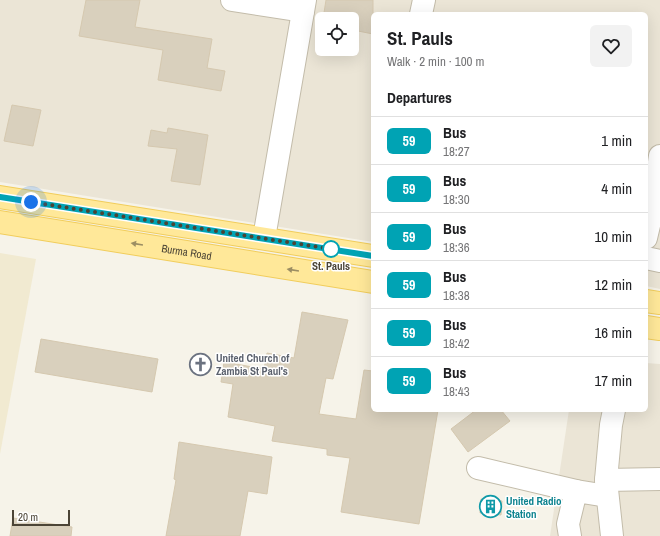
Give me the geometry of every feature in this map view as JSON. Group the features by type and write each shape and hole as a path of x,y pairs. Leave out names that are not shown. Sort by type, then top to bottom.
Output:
{"main road":[{"path":"0,197 371,256"},
{"name":"Burma Road","path":"0,222 371,282"},
{"path":"648,301 660,303"},
{"path":"648,327 660,329"}],"street":[{"path":"232,0 304,5 264,238"},
{"path":"421,12 424,0"},
{"path":"648,221 660,156"},
{"path":"648,258 660,261"},
{"path":"612,536 607,488 611,425 614,412"},
{"path":"478,468 576,491 607,488 660,479"},
{"path":"570,536 568,524 576,491"}],"shaded area":[{"path":"0,0 660,0 660,289 648,286 648,12 371,12 371,242 0,182"},
{"path":"0,253 36,259 0,454"},
{"path":"648,363 660,364 660,536 550,536 569,412 648,412"}],"building":[{"path":"86,0 140,0 135,27 212,39 207,68 225,71 221,91 158,80 163,50 79,36"},
{"path":"326,0 373,0 373,12 371,12 371,34 359,31 359,12 324,12"},
{"path":"12,105 41,110 33,146 4,141"},
{"path":"168,128 208,135 200,185 171,181 177,149 148,146 151,130 167,133"},
{"path":"302,312 348,320 333,379 326,378 319,414 356,419 364,370 371,371 371,412 438,412 419,524 341,512 350,458 327,455 327,449 272,441 275,426 228,417 233,384 221,382 224,362 264,369 267,353 294,358"},
{"path":"41,339 158,359 152,392 35,372"},
{"path":"473,412 503,412 510,421 468,452 451,429"},
{"path":"179,442 272,457 267,494 248,491 240,536 166,536 176,480 174,479"},
{"name":"United Radio Station","path":"481,499 502,501 501,515 480,513"},
{"path":"13,518 72,527 71,536 10,536"}],"bus line":[{"name":"59","path":"0,197 371,256"}],"place":[{"name":"St. Pauls","path":"331,249"},
{"name":"United Church of Zambia St Paul's","path":"200,364"},
{"name":"United Radio Station","path":"491,507"}],"route":[{"path":"31,202 331,249"}]}
